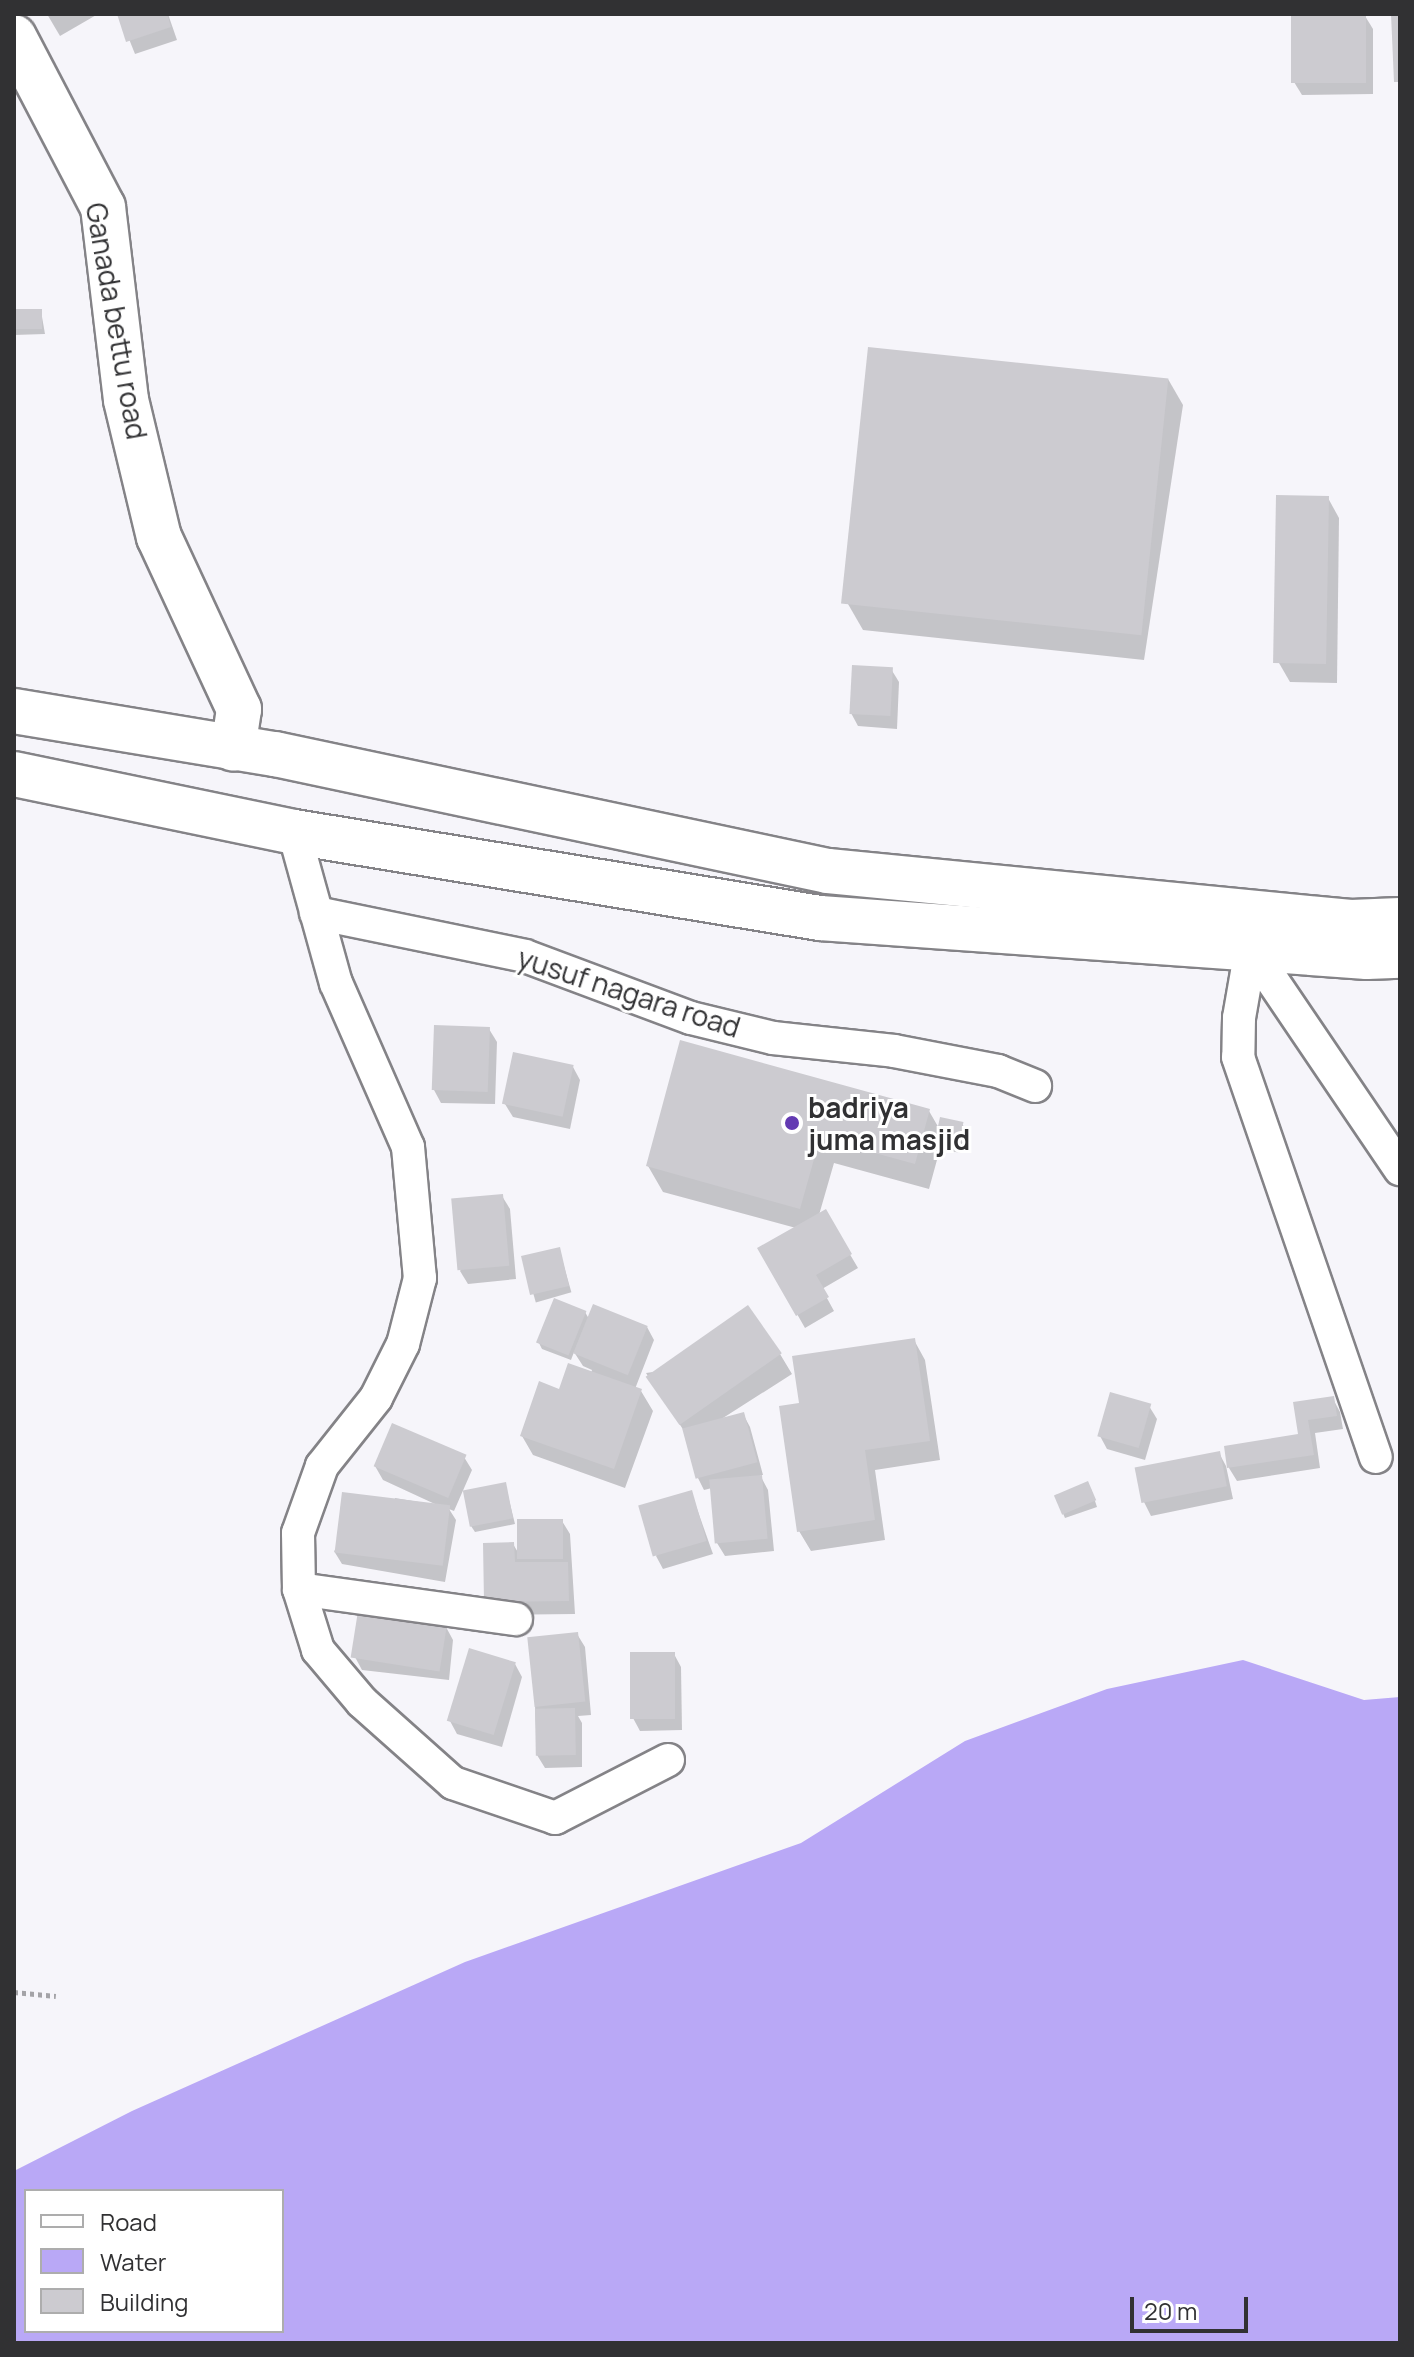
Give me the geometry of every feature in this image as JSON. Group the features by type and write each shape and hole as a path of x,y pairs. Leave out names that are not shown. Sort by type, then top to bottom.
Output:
{"main road":[{"name":"Ganada bettu road","path":"14,37 103,207 126,400 159,537 239,709 233,749"},
{"path":"14,711 275,754 828,871 1351,922 1400,920"},
{"path":"14,774 294,832 820,918 1251,949 1400,956"}],"street":[{"path":"294,832 336,983 408,1147 420,1278 403,1344 376,1398 322,1466 298,1533 299,1589 318,1650 362,1702 453,1783 555,1818 668,1760"},
{"name":"yusuf nagara road","path":"316,913 525,956 691,1018 773,1038 894,1051 998,1071 1035,1086"},
{"path":"1251,949 1400,1169"},
{"path":"1251,949 1239,1018 1238,1057 1376,1457"},
{"path":"299,1589 516,1619"}],"path":[{"path":"14,1992 56,1996"}],"water":[{"path":"1243,1660 1364,1700 1400,1697 1400,2343 14,2343 14,2171 132,2111 465,1962 801,1843 965,1741 1107,1689"}],"building":[{"path":"117,14 167,14 171,27 126,42"},
{"path":"1291,14 1366,14 1366,83 1291,83"},
{"path":"1391,14 1400,14 1400,82 1394,82"},
{"path":"14,309 42,309 42,329 14,329"},
{"path":"868,347 1168,379 1141,635 841,604"},
{"path":"1276,495 1329,496 1326,664 1273,663"},
{"path":"852,665 893,667 890,716 849,714"},
{"path":"434,1025 490,1027 488,1092 432,1090"},
{"name":"badriya juma masjid","path":"680,1040 930,1109 915,1164 820,1138 800,1209 646,1166"},
{"path":"513,1052 574,1065 563,1117 502,1104"},
{"path":"940,1117 963,1122 958,1148 934,1143"},
{"path":"503,1194 509,1266 457,1270 451,1199"},
{"path":"826,1209 852,1254 816,1275 829,1297 796,1316 757,1248"},
{"path":"560,1247 569,1286 530,1295 521,1256"},
{"path":"554,1298 586,1311 568,1356 536,1343"},
{"path":"593,1304 648,1326 628,1375 573,1353"},
{"path":"748,1305 782,1353 679,1425 646,1377"},
{"path":"915,1338 930,1441 865,1450 875,1520 797,1532 779,1406 799,1403 792,1356"},
{"path":"568,1363 642,1389 614,1469 520,1436 539,1381 559,1389"},
{"path":"1110,1392 1151,1404 1139,1448 1097,1436"},
{"path":"1334,1396 1337,1416 1308,1420 1314,1455 1227,1468 1224,1446 1298,1434 1293,1402"},
{"path":"744,1412 757,1462 696,1479 682,1429"},
{"path":"392,1423 467,1455 448,1498 374,1466"},
{"path":"1220,1451 1227,1486 1141,1503 1135,1468"},
{"path":"762,1475 768,1539 715,1543 709,1480"},
{"path":"1088,1481 1096,1500 1062,1515 1054,1495"},
{"path":"506,1482 513,1518 470,1527 463,1490"},
{"path":"692,1490 707,1541 653,1556 638,1505"},
{"path":"342,1492 450,1505 443,1566 335,1553"},
{"path":"517,1519 563,1519 563,1559 517,1559"},
{"path":"514,1542 515,1562 568,1562 569,1601 484,1602 483,1543"},
{"path":"358,1611 447,1625 440,1672 351,1657"},
{"path":"578,1632 585,1702 535,1707 527,1637"},
{"path":"469,1648 516,1662 494,1735 447,1721"},
{"path":"630,1652 675,1652 675,1719 630,1719"},
{"path":"575,1708 576,1755 536,1756 535,1709"}],"place":[{"name":"badriya juma masjid","path":"792,1123"}]}
